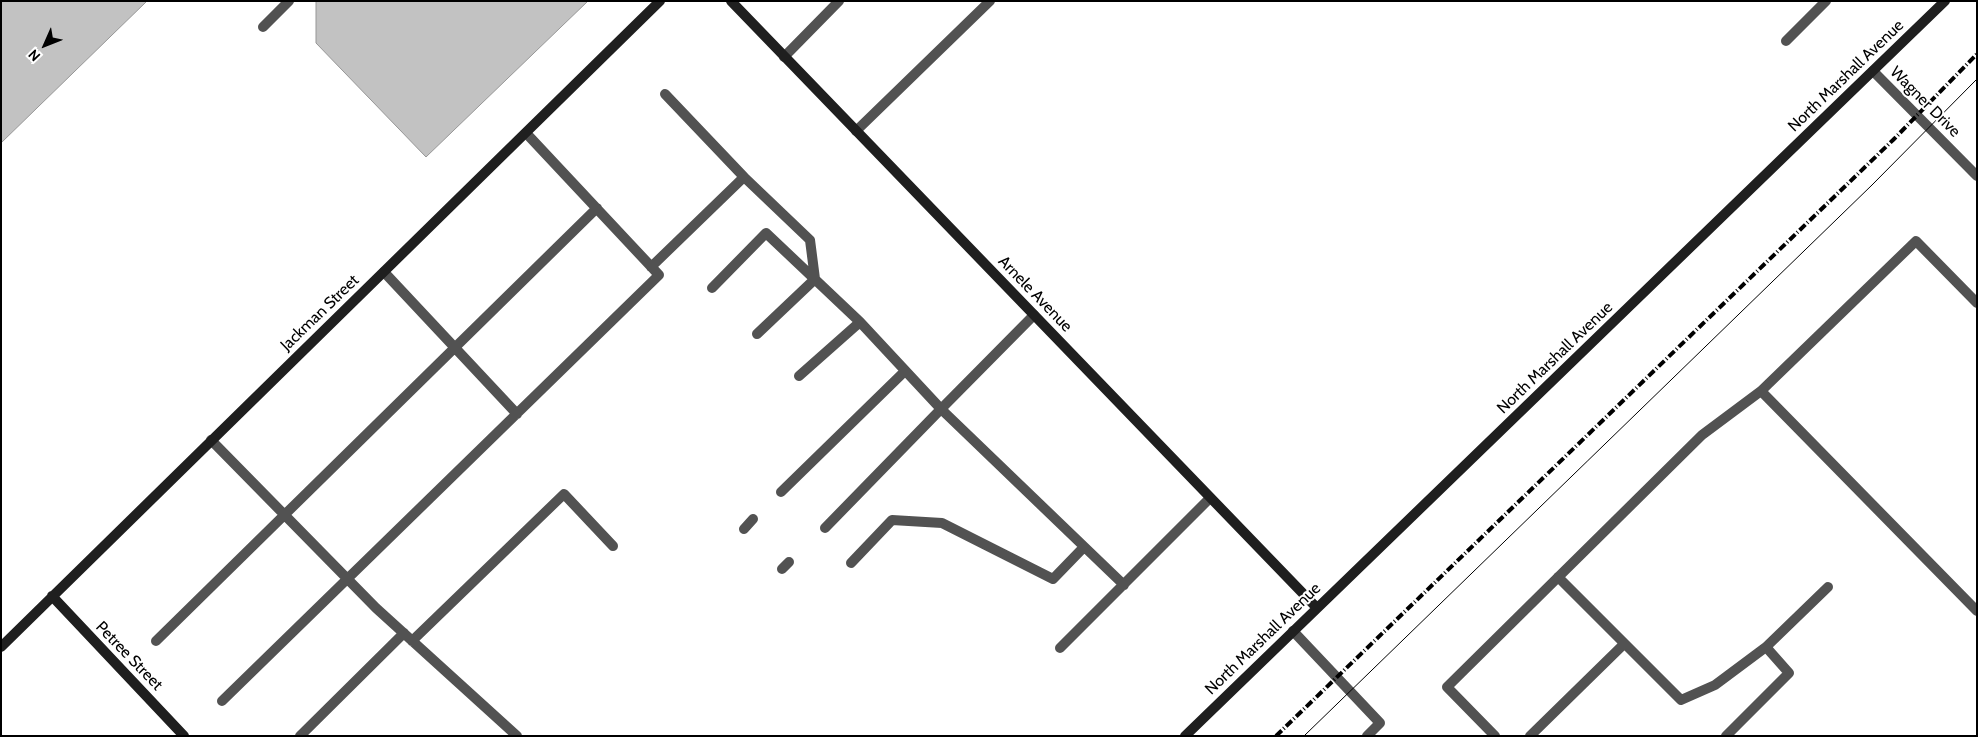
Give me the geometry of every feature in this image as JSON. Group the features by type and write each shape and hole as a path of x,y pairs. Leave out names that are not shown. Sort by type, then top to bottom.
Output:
{"street":[{"path":"263,26 290,1"},
{"name":"Jackman Street","path":"1,647 660,1"},
{"name":"Arnele Avenue","path":"731,1 1317,608"},
{"path":"784,56 839,1"},
{"path":"856,130 990,1"},
{"path":"1786,41 1826,1"},
{"name":"North Marshall Avenue","path":"1185,736 1945,1"},
{"name":"Wagner Drive","path":"1873,71 1977,176"},
{"path":"664,94 744,177 810,240 815,279"},
{"path":"222,701 659,275 526,133"},
{"path":"651,267 744,177"},
{"path":"156,641 597,208"},
{"path":"712,288 766,233 860,322 941,409 1124,585"},
{"path":"1495,736 1447,687 1702,435 1761,391 1916,241 1977,303"},
{"path":"384,272 517,414"},
{"path":"757,334 815,279"},
{"path":"825,528 1034,315"},
{"path":"799,376 860,322"},
{"path":"781,492 905,371"},
{"path":"1761,391 1977,611"},
{"path":"211,440 348,579 408,637 517,736"},
{"path":"300,736 564,494 613,546"},
{"path":"1060,648 1210,498"},
{"path":"744,529 753,519"},
{"path":"851,563 892,520 942,523 1053,579 1084,547"},
{"path":"1558,578 1681,700 1715,685 1766,647 1828,587"},
{"name":"Petree Street","path":"52,596 184,736"},
{"path":"1293,631 1380,723 1366,736"},
{"path":"1530,736 1624,644"},
{"path":"1726,736 1789,672 1766,647"}],"building":[{"path":"1,1 147,1 1,143"},
{"path":"316,1 588,1 426,157 316,43"}],"tram line":[{"path":"1304,736 1872,185 1977,79"}],"railway":[{"path":"1276,736 1893,140 1977,54"}]}
